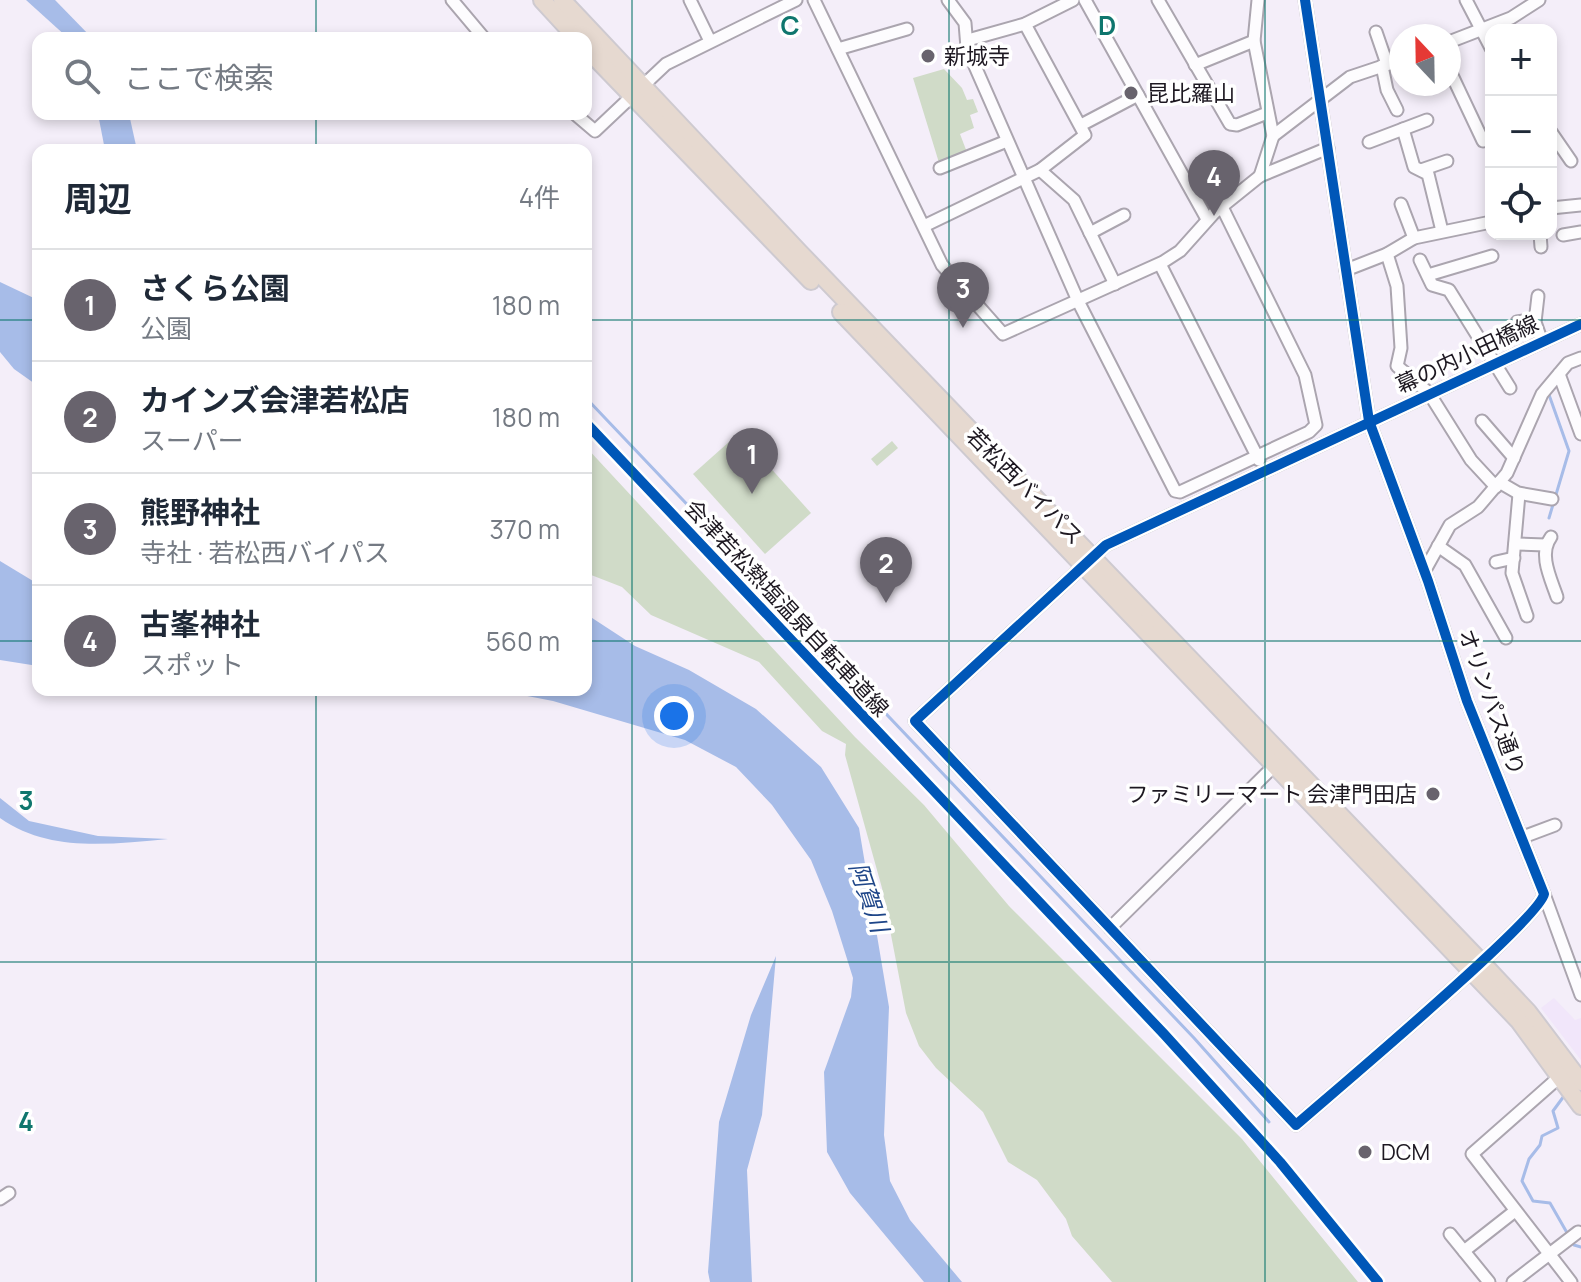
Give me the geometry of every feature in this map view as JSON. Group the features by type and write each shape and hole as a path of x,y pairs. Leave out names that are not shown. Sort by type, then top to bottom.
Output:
{"highway":[{"path":"542,0 571,32"},
{"name":"若松西バイパス","path":"562,0 588,32"},
{"name":"若松西バイパス","path":"592,36 637,91 1088,559 1476,967 1566,1071 1581,1082"},
{"name":"若松西バイパス","path":"592,53 637,91"},
{"name":"若松西バイパス","path":"1088,559 1275,765 1476,967"},
{"name":"若松西バイパス","path":"1566,1071 1581,1106"}],"street":[{"path":"452,0 479,32"},
{"path":"690,0 710,41"},
{"path":"582,120 595,131 666,64 796,0"},
{"path":"814,0 942,265 1003,334 1079,303 1160,264 1180,251 1207,219 1260,176 1328,148"},
{"path":"948,0 965,23 967,48 1079,303 1175,491 1180,492 1309,432 1316,425 1313,405 1295,352 1222,207"},
{"path":"968,40 1025,24 1073,0"},
{"path":"1085,0 1207,219"},
{"path":"1158,0 1230,124 1237,125 1267,113"},
{"path":"1258,0 1254,41 1273,136 1260,176"},
{"name":"オリンパス通り","path":"1305,0 1369,421 1425,570 1467,701 1523,837 1581,995"},
{"path":"1466,0 1485,34"},
{"path":"1461,38 1518,14 1539,0"},
{"path":"1518,14 1519,24"},
{"path":"924,226 1040,170 1085,135 1025,24"},
{"path":"838,49 907,29"},
{"path":"1376,32 1385,65 1387,90 1397,110"},
{"path":"1195,65 1254,41"},
{"path":"1273,136 1350,77 1389,64"},
{"path":"1461,94 1485,140"},
{"path":"1081,125 1138,95"},
{"path":"1369,142 1427,120"},
{"path":"1403,129 1414,167 1428,174 1442,231"},
{"path":"940,168 1007,141"},
{"path":"1557,141 1567,156 1557,157"},
{"path":"1421,170 1447,161"},
{"path":"1040,170 1056,187 1068,192 1115,284"},
{"path":"1401,204 1414,238"},
{"path":"1557,204 1581,205"},
{"path":"1090,233 1124,215"},
{"path":"1346,270 1387,254 1414,238 1485,223"},
{"path":"1563,235 1581,232"},
{"path":"1387,254 1397,286 1401,348 1397,366 1429,393 1471,460 1498,484 1519,494 1552,499"},
{"path":"1428,275 1492,256"},
{"path":"1420,260 1437,289 1445,286 1449,290 1510,388"},
{"path":"1160,264 1264,469"},
{"path":"1538,296 1535,319 1542,342"},
{"path":"1517,322 1535,319"},
{"name":"幕の内小田橋線","path":"1110,928 915,721 1088,559 1264,469 1581,324"},
{"path":"1425,570 1450,525 1478,507 1498,484 1514,458 1542,394 1568,363 1581,358"},
{"path":"1559,374 1581,434"},
{"path":"1482,421 1514,458"},
{"path":"1519,494 1512,573 1527,616"},
{"path":"1515,544 1548,541 1546,563 1557,597"},
{"path":"1438,546 1465,565 1506,638"},
{"path":"1496,562 1514,558"},
{"path":"1275,765 1110,928 1296,1125 1476,967 1537,910 1544,894"},
{"path":"1523,837 1555,825"},
{"path":"1566,1071 1472,1154 1571,1282"},
{"path":"1464,1251 1515,1211"},
{"path":"1450,1234 1489,1282"},
{"path":"1513,1282 1573,1236"}],"shaded area":[{"path":"1554,998 1575,1020 1581,1018 1581,1060 1541,1008"}],"green space":[{"path":"944,69 962,88 967,100 973,99 978,112 970,115 974,128 960,134 968,155 940,166 913,78"},
{"path":"739,433 811,513 765,554 693,474"},
{"path":"892,441 898,448 877,466 871,459"},
{"path":"592,453 855,737 924,805 1009,906 1242,1139 1358,1282 1112,1282 1072,1236 1066,1219 1037,1180 1008,1162 983,1112 936,1068 919,1046 906,1013 882,888 845,755 846,744 822,731 759,662 651,615 622,587 592,575"}],"water":[{"path":"26,0 55,0 86,32 61,32"},
{"path":"99,120 130,120 136,144 104,144"},
{"path":"0,282 32,297 32,382 14,369 0,352"},
{"path":"0,561 32,580 32,665 0,660"},
{"name":"阿賀川","path":"592,618 635,646 689,670 756,709 821,767 859,828 889,1007 884,1135 890,1181 910,1220 962,1282 924,1282 850,1193 827,1152 824,1072 851,997 853,978 832,911 811,860 772,805 736,767 685,740 527,696 592,696"},
{"path":"0,798 29,821 98,836 168,839 81,844 39,837 0,818"},
{"path":"776,956 762,1115 747,1170 752,1282 710,1282 708,1272 719,1122 751,1015"}],"waterway":[{"path":"1548,392 1569,451 1549,518"},
{"path":"592,404 1194,1038 1269,1122"},
{"path":"1564,1096 1553,1111 1558,1128 1542,1136 1540,1145 1529,1159 1522,1181 1533,1201 1550,1203 1574,1245 1581,1247"}],"cycle path":[{"path":"1305,0 1369,421 1428,581 1467,701 1544,894 1534,910 1473,970 1296,1125 915,721 1106,545 1581,324"},
{"name":"会津若松熱塩温泉自転車道線","path":"592,429 1164,1034 1280,1162 1378,1282"}],"place":[{"name":"新城寺","path":"928,56"},
{"name":"昆比羅山","path":"1131,93"},
{"name":"古峯神社","path":"1214,216"},
{"name":"熊野神社","path":"963,328"},
{"name":"さくら公園","path":"752,494"},
{"name":"カインズ会津若松店","path":"886,603"},
{"name":"ファミリーマート 会津門田店","path":"1433,794"},
{"name":"DCM","path":"1365,1152"}]}
